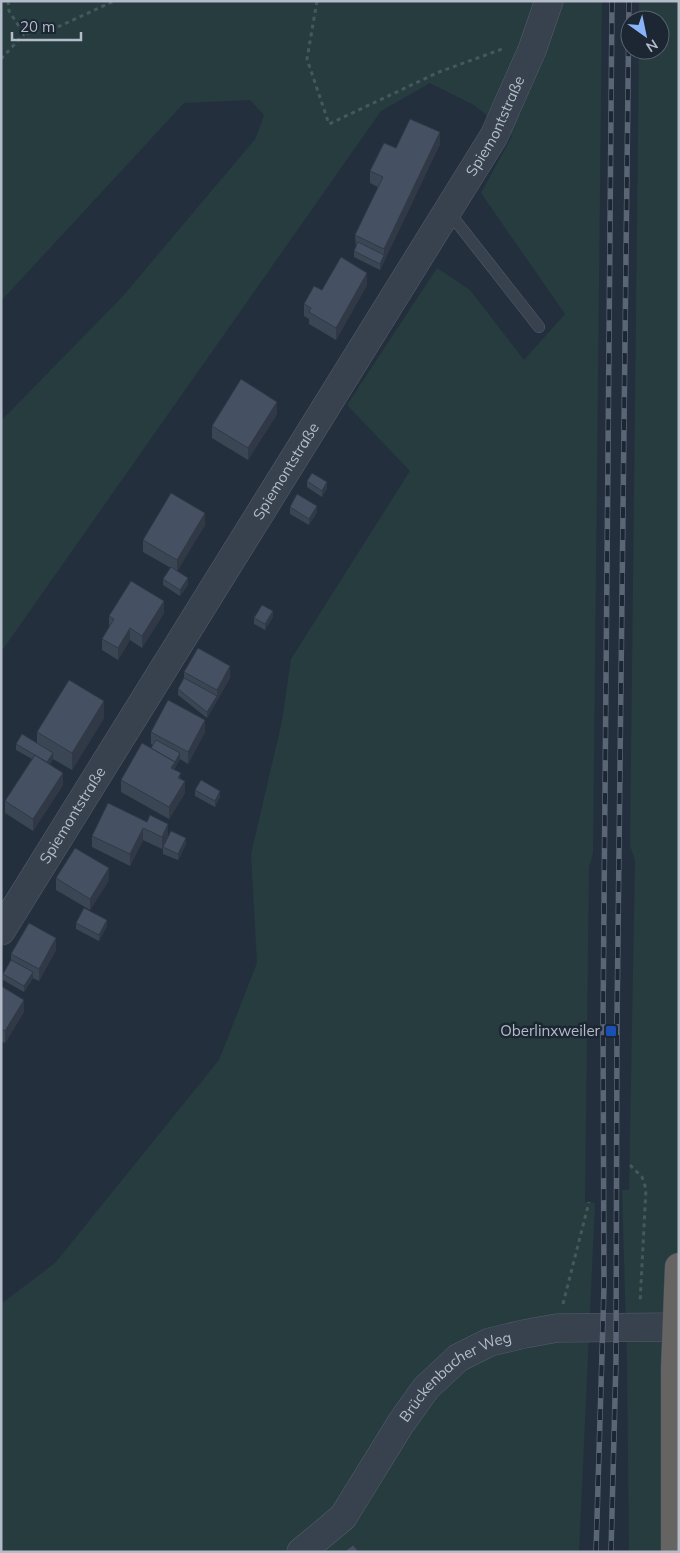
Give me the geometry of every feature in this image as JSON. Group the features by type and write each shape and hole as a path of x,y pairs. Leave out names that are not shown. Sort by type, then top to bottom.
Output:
{"highway":[{"path":"674,1552 675,1369 678,1280"}],"street":[{"name":"Spiemontstraße","path":"1,931 494,136 532,50 549,1"},
{"name":"Brückenbacher Weg","path":"301,1552 342,1517 401,1423 426,1388 458,1358 490,1342 557,1328 679,1327"}],"lane":[{"path":"448,211 540,327"}],"path":[{"path":"8,1 9,11 24,34"},
{"path":"1,59 24,34 60,26 114,1"},
{"path":"317,1 307,59 329,124 440,72 507,47"},
{"path":"630,1165 642,1177 646,1189 639,1326"},
{"path":"557,1328 589,1202"}],"green space":[{"path":"1,1 602,1 593,853 589,867 585,1202 595,1203 579,1552 1,1552 1,1304 55,1263 219,1060 257,963 251,854 282,721 291,659 410,471 347,405 437,268 470,290 524,360 565,314 481,193 512,136 474,105 430,83 381,111 1,652 1,421 123,296 256,138 264,115 250,100 184,103 1,301"},
{"path":"639,1 679,1 679,1552 629,1552 627,1360 622,1190 629,1190 635,860 630,846 639,60 670,60 670,10 639,10"}],"building":[{"path":"410,119 440,132 384,249 355,235 383,177 370,171 384,143 396,148"},
{"path":"358,242 384,255 380,264 354,251"},
{"path":"341,257 367,273 336,328 309,312 311,308 304,304 314,286 322,290"},
{"path":"241,379 277,402 248,448 212,426"},
{"path":"312,473 327,482 322,491 307,481"},
{"path":"171,493 205,513 177,560 143,540"},
{"path":"297,494 317,506 309,519 290,507"},
{"path":"171,567 188,578 180,590 163,579"},
{"path":"131,581 164,601 142,636 130,628 118,648 102,639 114,619 109,616"},
{"path":"262,605 273,611 265,624 254,618"},
{"path":"198,648 230,666 217,690 184,672"},
{"path":"184,678 217,696 207,712 178,689"},
{"path":"69,680 104,701 72,753 37,732"},
{"path":"168,700 205,720 188,752 151,732"},
{"path":"22,734 53,753 47,762 16,744"},
{"path":"156,740 180,753 175,762 151,748"},
{"path":"142,743 175,762 171,768 181,773 178,778 185,781 169,807 121,780"},
{"path":"35,755 63,773 33,819 5,801"},
{"path":"201,780 220,791 215,801 195,790"},
{"path":"108,803 147,822 150,815 168,824 162,837 143,828 130,854 92,836"},
{"path":"171,831 186,838 178,854 163,847"},
{"path":"75,848 109,868 90,899 56,878"},
{"path":"84,908 107,920 99,935 76,923"},
{"path":"29,923 56,938 39,969 11,954"},
{"path":"11,960 33,972 24,986 3,974"},
{"path":"1,986 24,1000 5,1031 1,1029"},
{"path":"353,1545 359,1552 344,1552"}],"railway":[{"path":"596,1552 604,1287 603,1022 612,1"},
{"path":"611,1552 616,1360 617,1022 629,1"}],"place":[{"name":"Oberlinxweiler","path":"611,1031"}]}
